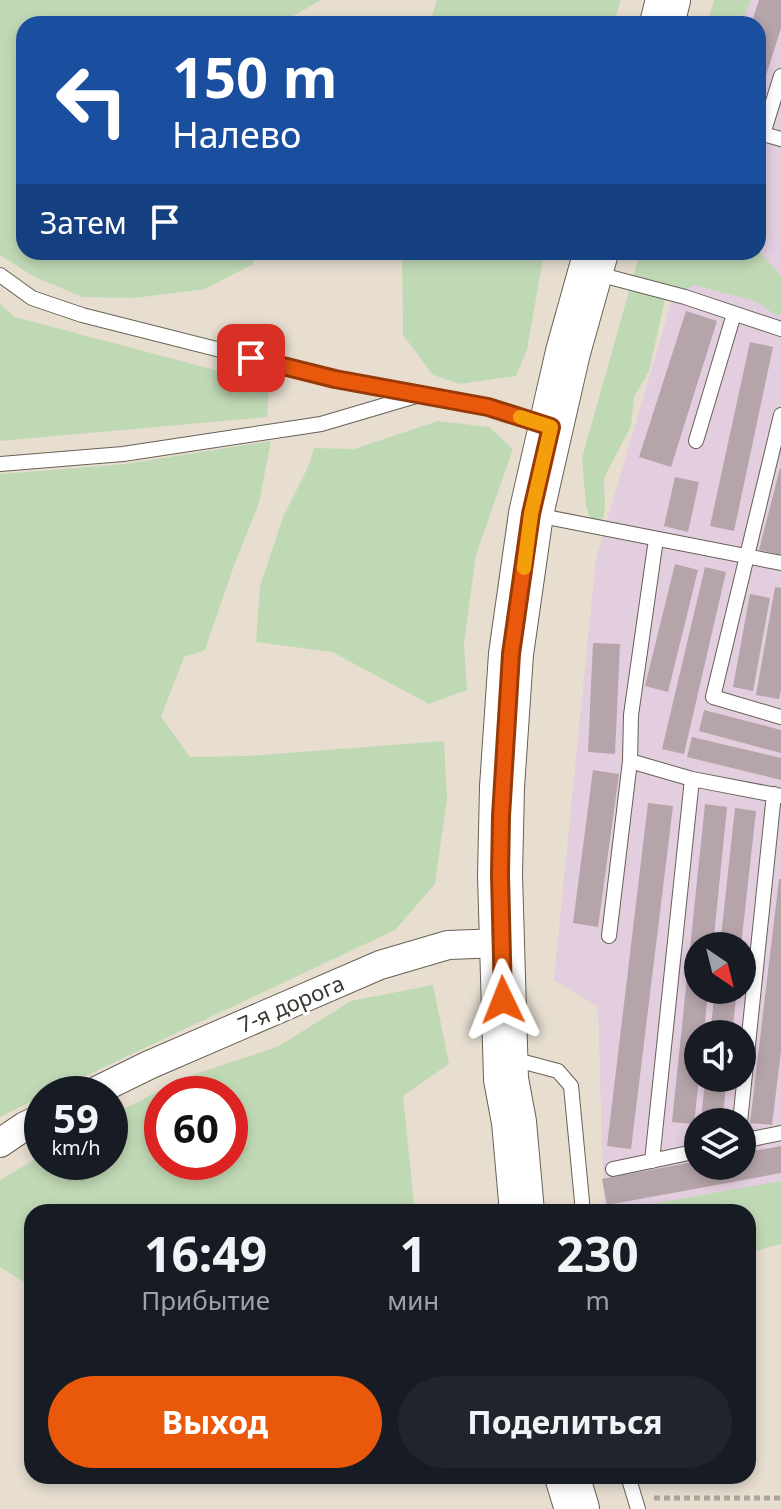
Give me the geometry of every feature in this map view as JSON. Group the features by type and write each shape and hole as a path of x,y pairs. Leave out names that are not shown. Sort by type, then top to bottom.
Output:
{"main road":[{"path":"521,1204 506,1068 501,943 500,860 511,654 531,514 568,352 593,262"},
{"path":"497,1204 495,1116 506,1068"},
{"path":"540,1484 547,1509"},
{"path":"569,1484 577,1509"}],"street":[{"name":"7-я дорога","path":"127,1076 380,965 448,945 501,943"},
{"path":"0,1143 24,1127"}],"lane":[{"path":"766,124 781,76"},
{"path":"593,262 781,329"},
{"path":"0,275 32,298 82,315 335,379 488,407 551,427"},
{"path":"696,441 734,314"},
{"path":"0,464 123,454 321,424 421,395"},
{"path":"781,415 713,697 781,717"},
{"path":"531,514 781,563"},
{"path":"609,936 630,761 631,715 656,539"},
{"path":"630,761 692,779 778,795 742,1108"},
{"path":"652,1161 692,779"},
{"path":"506,1068 558,1071 571,1086 582,1204"},
{"path":"756,1138 781,1133"},
{"path":"613,1169 684,1154"}],"path":[{"path":"636,1503 781,1498"}],"shaded area":[{"path":"747,0 781,0 781,1181 650,1204 604,1204 598,1007 554,980 596,558 684,260 766,260 766,16 742,16"}],"green space":[{"path":"0,0 321,0 293,16 16,16 16,260 254,260 253,264 205,289 134,298 82,297 33,276 0,255"},
{"path":"437,0 621,0 616,16 432,16"},
{"path":"714,0 751,0 744,16 709,16"},
{"path":"766,259 781,276 781,313 777,316 757,302 695,285 684,291 667,291 649,371 634,397 631,426 604,478 603,519 590,518 582,458 638,260"},
{"path":"402,260 543,260 527,350 516,376 460,384 433,375 403,335"},
{"path":"0,304 15,317 234,375 269,391 267,417 0,441"},
{"path":"438,421 489,427 513,449 476,555 464,644 467,690 429,704 332,652 256,642 260,586 283,517 314,448 354,449"},
{"path":"271,441 259,503 205,650 184,657 161,717 190,757 246,756 444,741 447,799 435,884 395,930 85,1076 24,1076 24,1105 0,1117 0,474 125,464"},
{"path":"433,985 449,1064 403,1096 414,1204 24,1204 24,1282 0,1267 0,1180 24,1166 24,1180 128,1180 128,1107 144,1099 144,1180 248,1180 248,1076 189,1076 277,1047 351,1001"},
{"path":"781,1181 781,1244 756,1251 756,1204 650,1204"}],"building":[{"path":"759,0 781,0 781,28 766,76 766,16 754,16"},
{"path":"686,311 717,321 671,467 639,457"},
{"path":"750,342 773,347 734,531 710,526"},
{"path":"781,468 781,555 759,550"},
{"path":"675,477 699,482 688,532 664,526"},
{"path":"675,564 698,570 668,692 645,686"},
{"path":"705,567 726,572 684,754 662,749"},
{"path":"775,587 781,588 779,699 756,695"},
{"path":"750,594 770,598 753,691 733,687"},
{"path":"593,643 620,644 615,754 588,752"},
{"path":"704,710 781,730 781,753 699,731"},
{"path":"692,737 781,758 781,780 687,757"},
{"path":"593,770 619,774 598,927 573,923"},
{"path":"648,803 673,806 631,1149 607,1146"},
{"path":"705,804 727,807 714,932 692,932"},
{"path":"735,808 756,811 743,932 722,932"},
{"path":"781,879 781,1051 772,1125 756,1124 756,1108 752,1108"},
{"path":"684,1004 707,1004 705,1020 684,1020 684,1092 697,1092 696,1108 684,1108 684,1123 672,1122"},
{"path":"713,1004 735,1004 734,1020 712,1020"},
{"path":"704,1092 725,1092 724,1108 702,1108"},
{"path":"781,1146 781,1173 756,1178 756,1150"},
{"path":"684,1164 684,1180 743,1180 607,1204 602,1179"}],"slow traffic":[{"path":"520,417 551,427 531,514 524,568"}],"route":[{"path":"251,358 335,379 488,407 551,427 531,514 511,654 501,816 503,1000"}]}
